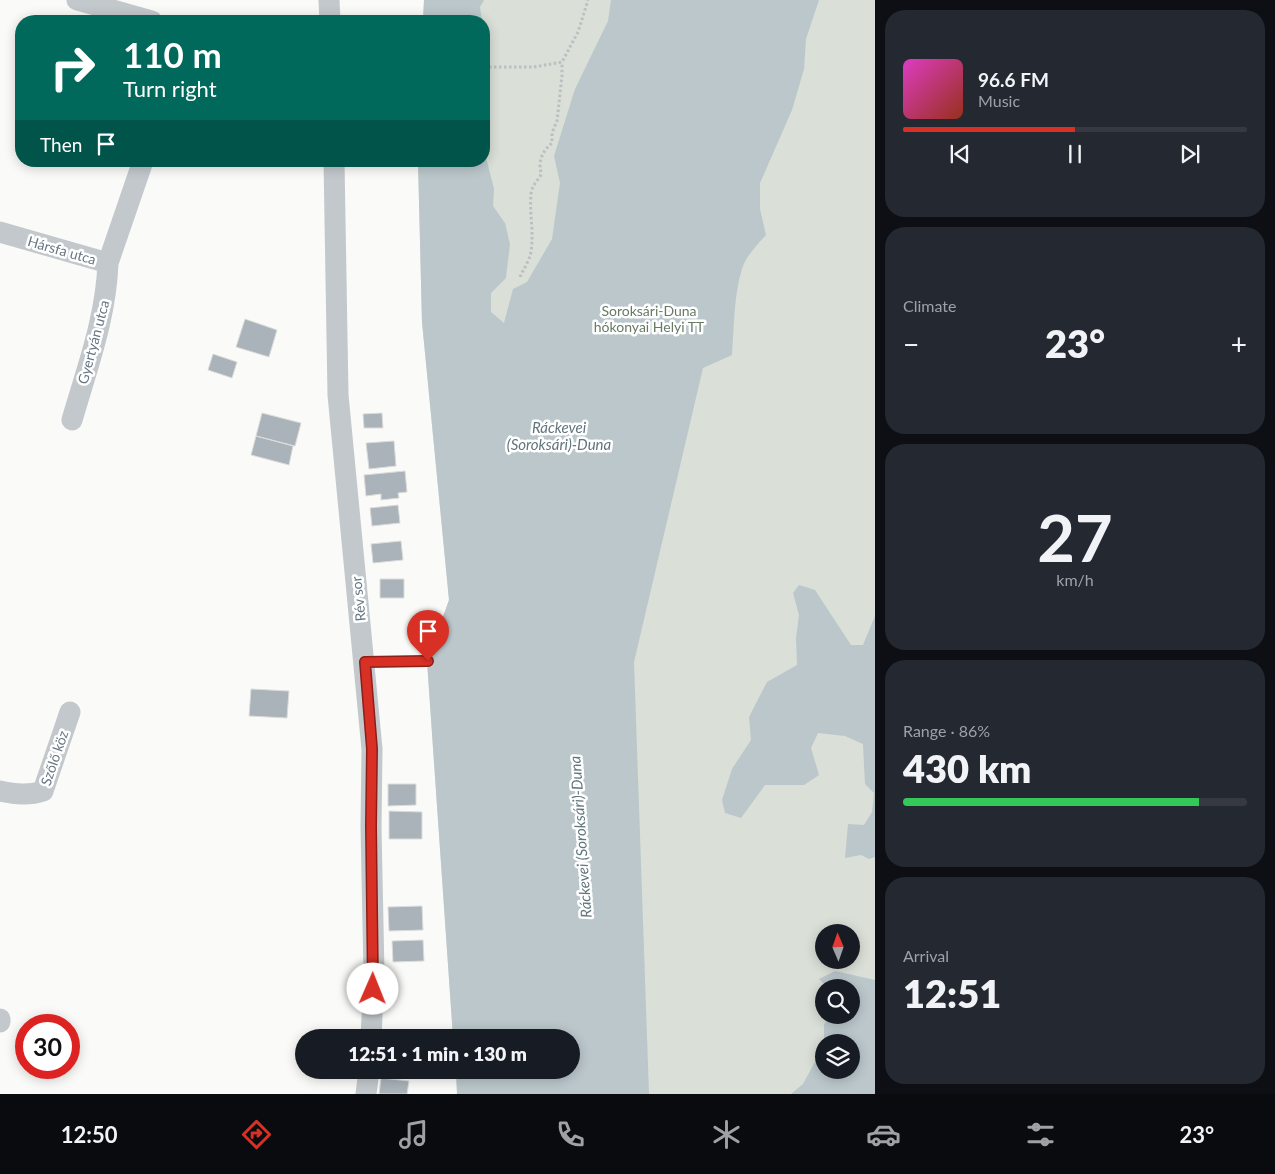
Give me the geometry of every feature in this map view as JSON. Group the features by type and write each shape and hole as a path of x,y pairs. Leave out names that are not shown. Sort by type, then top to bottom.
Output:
{"street":[{"path":"77,0 129,7 142,15"},
{"path":"329,0 330,15"},
{"name":"Hársfa utca","path":"0,232 108,263 141,167"},
{"name":"Rév sor","path":"334,167 338,395 372,749 371,826 374,973 371,1029"},
{"name":"Gyertyán utca","path":"72,420 101,322 107,288 108,263"},
{"name":"Szőlő köz","path":"0,791 18,795 43,791 70,712"},
{"path":"366,1094 368,1079"}],"lane":[{"path":"365,662 428,661"}],"path":[{"path":"520,277 530,255 531,193 534,181 541,173 541,157 546,148 552,143 552,133 557,121 562,62 578,32 588,0"},
{"path":"490,67 534,67 562,62"}],"green space":[{"name":"Soroksári-Duna hókonyai Helyi TT","path":"424,0 875,0 875,1094 457,1094 456,1079 580,1079 580,1029 452,1029 427,661 449,600 422,322 418,167 490,167 490,15 423,15"}],"water":[{"path":"424,0 484,0 480,7 481,15 423,15"},
{"name":"Ráckevei (Soroksári)-Duna","path":"611,0 819,0 806,39 804,69 792,110 760,183 760,209 766,235 747,258 740,276 735,310 732,355 703,368 634,662 649,1094 457,1094 456,1079 580,1079 580,1029 452,1029 427,661 449,600 422,322 418,167 488,167 494,189 493,206 505,223 510,244 506,278 491,293 491,312 504,323 513,289 527,282 552,239 560,183 554,156 575,89 608,21"},
{"path":"799,585 815,590 851,645 863,645 875,616 875,857 869,859 861,855 845,858 848,824 864,825 872,812 874,793 865,784 863,744 845,736 818,733 811,748 819,775 804,785 765,785 741,818 725,813 722,800 732,769 751,740 749,717 767,682 797,665 796,638 799,615 793,593"},
{"path":"835,971 875,980 875,1094 791,1094 803,1084 815,1062 815,1079 860,1079 860,1034 824,1034 824,1025 860,1024 860,979 819,979"}],"building":[{"path":"245,319 277,330 269,357 236,347"},
{"path":"213,354 237,362 232,378 208,370"},
{"path":"262,413 301,423 295,446 256,436"},
{"path":"382,413 383,428 364,428 363,414"},
{"path":"256,436 293,446 289,465 251,455"},
{"path":"394,441 396,466 369,469 366,443"},
{"path":"405,471 407,492 398,493 399,498 381,500 381,494 366,496 364,475"},
{"path":"398,505 400,523 372,526 370,508"},
{"path":"401,541 403,560 373,563 371,544"},
{"path":"380,579 404,579 404,598 380,598"},
{"path":"251,689 289,691 287,718 249,716"},
{"path":"388,784 416,784 416,805 388,806"},
{"path":"389,811 422,812 422,839 389,839"},
{"path":"422,906 423,930 389,931 388,907"},
{"path":"423,940 424,961 393,962 392,941"},
{"path":"381,1079 409,1081 407,1094 379,1094"}],"route":[{"path":"373,989 372,749 365,662 428,661"}]}
